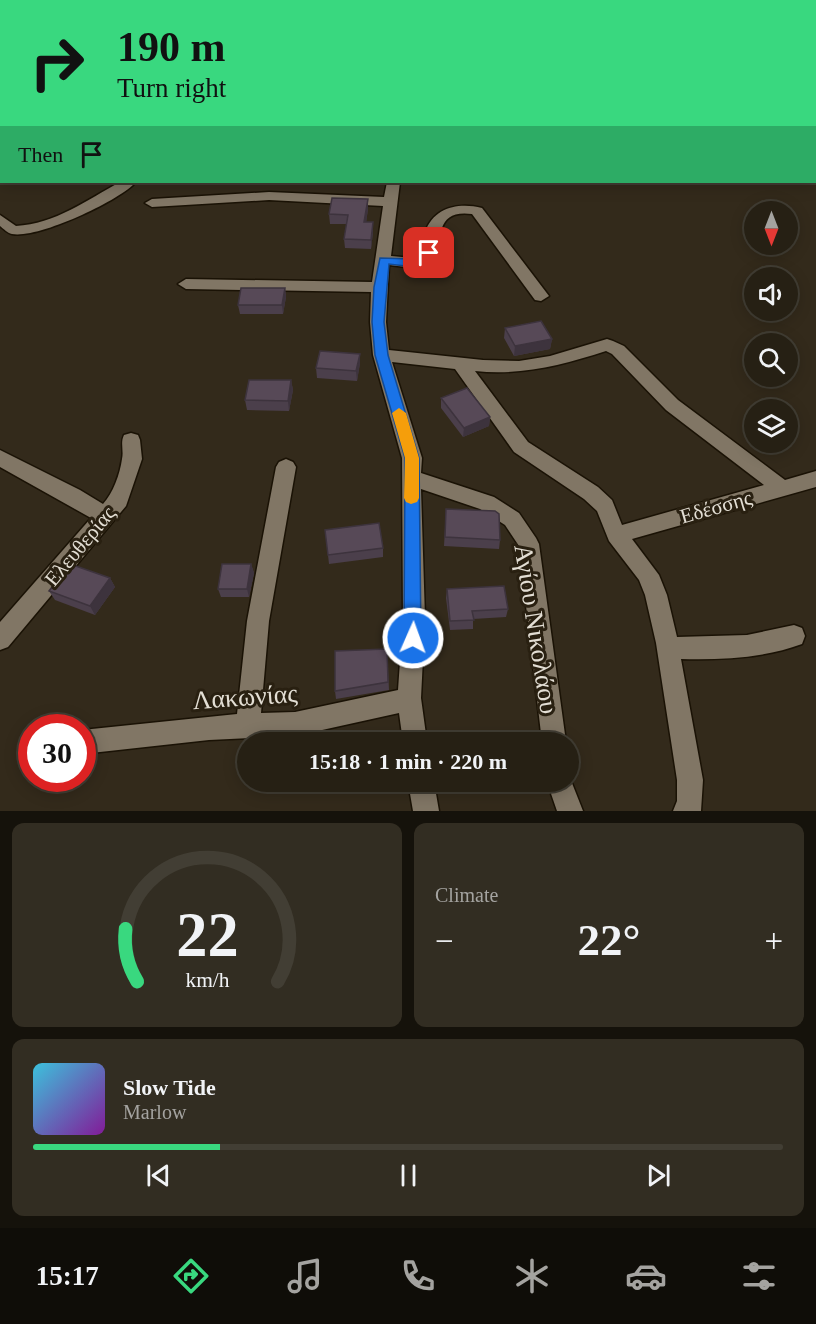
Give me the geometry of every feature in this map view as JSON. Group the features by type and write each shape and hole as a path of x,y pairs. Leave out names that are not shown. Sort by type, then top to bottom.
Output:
{"street":[{"path":"0,219 13,230 36,228 101,199 127,183"},
{"path":"269,196 274,183"},
{"path":"393,183 378,322 381,355 412,458 414,618 409,698 414,732"},
{"path":"152,203 269,196 392,202"},
{"path":"384,260 414,263 426,259 430,239 438,219 447,211 467,208 477,211 541,296"},
{"path":"186,284 380,287"},
{"path":"381,355 519,367 550,362 606,345 618,350 672,405 783,489"},
{"path":"460,363 521,447 591,492 606,506 616,535 648,575 656,595 668,648 690,780 690,807 686,811"},
{"name":"Ελευθερίας","path":"0,639 119,500 132,459 131,440"},
{"path":"0,458 73,496 105,516"},
{"path":"248,724 258,621 286,467"},
{"name":"Αγίου Νικολάου","path":"412,478 487,503 512,519 529,544 553,732"},
{"name":"Εδέσσης","path":"616,535 816,478"},
{"path":"668,648 715,649 762,645 794,636"},
{"name":"Λακωνίας","path":"96,740 248,724 296,724 409,698"},
{"path":"423,792 426,811"},
{"path":"563,792 570,811"}],"building":[{"path":"332,198 368,199 364,222 373,222 371,240 344,239 348,215 329,214"},
{"path":"241,288 285,288 282,305 238,305"},
{"path":"541,321 552,339 515,346 505,328"},
{"path":"320,351 360,354 356,371 316,368"},
{"path":"249,380 291,380 288,401 245,400"},
{"path":"467,388 490,417 464,428 441,398"},
{"path":"446,509 495,511 499,514 500,540 445,537"},
{"path":"379,523 383,548 328,555 325,530"},
{"path":"70,564 110,578 90,606 49,591"},
{"path":"222,564 251,564 247,589 218,589"},
{"path":"504,586 508,609 472,611 474,620 450,621 447,589"},
{"path":"387,649 388,682 335,691 335,651"}],"slow traffic":[{"path":"399,413 412,458 411,498"}],"route":[{"path":"413,638 412,458 381,355 378,322 384,260 414,263 426,259 429,253"}]}
